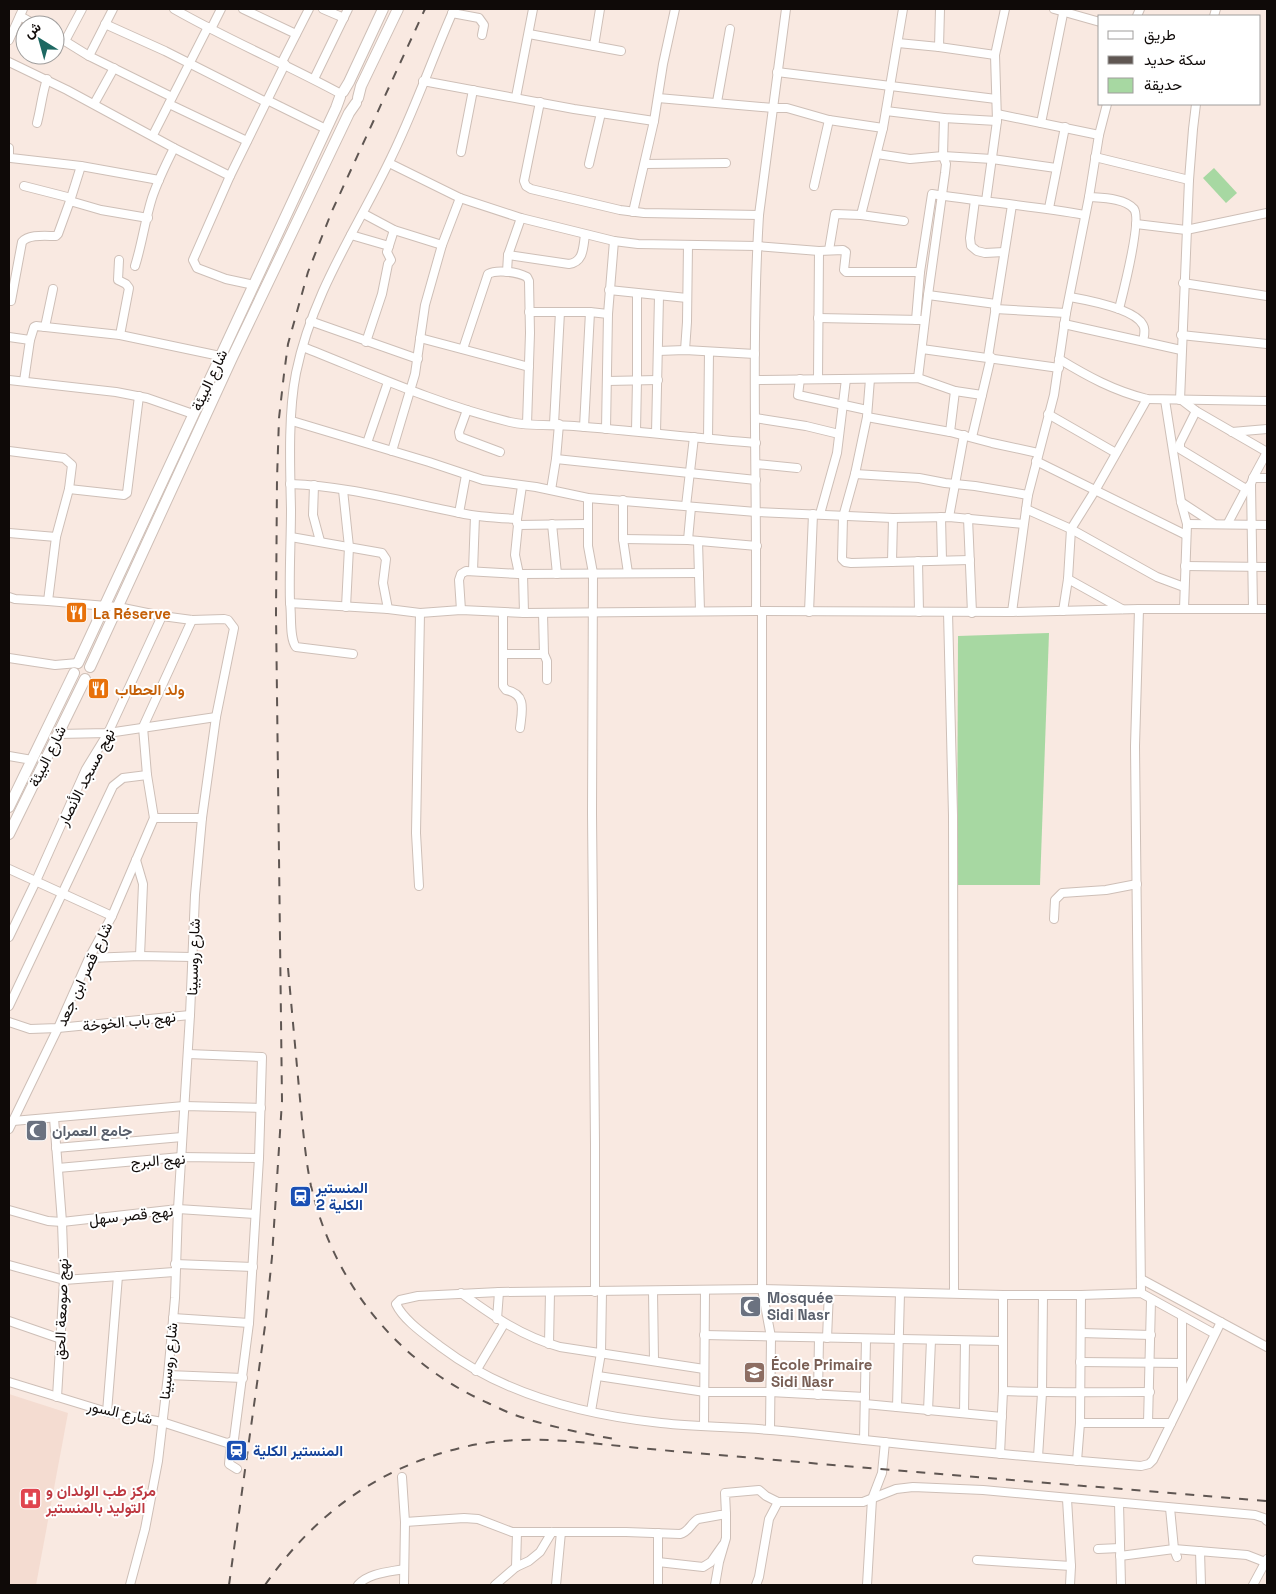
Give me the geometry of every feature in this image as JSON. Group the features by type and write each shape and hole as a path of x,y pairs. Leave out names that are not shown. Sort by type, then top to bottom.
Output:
{"main road":[{"name":"شارع البيئة","path":"9,834 85,679 89,675 90,667 232,358 349,113 357,100 361,86 398,9"},
{"name":"شارع البيئة","path":"9,807 105,606 341,94 349,82 382,12"},
{"path":"382,12 392,20"},
{"path":"348,89 354,90 357,100 351,106 346,106 341,102 341,94 348,89"},
{"path":"85,679 77,678 76,668 86,663 90,667"}],"street":[{"path":"82,9 65,41 247,142"},
{"path":"89,56 113,9"},
{"path":"177,9 210,28 283,63 341,94"},
{"path":"153,135 190,63 222,9"},
{"path":"244,9 296,34"},
{"path":"254,285 226,279 197,268 193,260 230,176 309,9"},
{"path":"323,9 344,18"},
{"path":"314,79 348,9"},
{"path":"516,97 533,9"},
{"path":"594,46 600,9"},
{"path":"633,212 645,164 663,64 676,9"},
{"path":"770,1429 771,1337 762,1289 759,611 755,354 759,215 786,9"},
{"path":"861,215 883,128 903,9"},
{"path":"939,46 940,9"},
{"path":"986,202 997,117 995,55 1005,9"},
{"path":"1054,9 1064,10 1098,21"},
{"path":"1041,123 1064,10"},
{"path":"354,654 296,646 292,639 290,603 290,484 296,373 310,321 327,279 364,214 389,163 453,11 480,18 484,25 482,36"},
{"path":"9,40 12,23 21,12"},
{"path":"105,24 190,63 326,130"},
{"path":"717,102 730,28"},
{"path":"528,34 621,51"},
{"path":"898,43 939,46 995,55"},
{"path":"9,62 46,79 230,176"},
{"path":"94,104 114,68"},
{"path":"777,72 996,99"},
{"path":"37,123 46,79"},
{"path":"423,81 654,121"},
{"path":"461,152 473,90"},
{"path":"658,98 787,108 829,120 883,128"},
{"path":"540,102 524,181 526,186 531,189 633,212 759,215"},
{"path":"1012,612 1028,495 1054,394 1066,313 1099,135 1107,105"},
{"path":"1181,400 1186,230 1196,105"},
{"path":"886,111 944,118 997,117 1065,127 1099,135"},
{"path":"589,164 601,112"},
{"path":"920,320 928,295 946,164 943,156 944,118"},
{"path":"814,186 829,120"},
{"path":"1049,208 1065,127"},
{"path":"9,148 9,157 11,158 9,168"},
{"path":"135,266 159,180 174,148"},
{"path":"877,154 910,159 943,156 992,158 1056,168"},
{"path":"1095,157 1189,180"},
{"path":"11,158 81,166 159,180"},
{"path":"389,163 460,198 520,218 614,242 757,246 819,251 844,250 846,252 844,270 846,272 920,272"},
{"path":"645,164 726,164"},
{"path":"11,301 22,242 25,238 56,236 58,234 81,166"},
{"path":"24,186 101,210 148,218"},
{"path":"918,378 922,349 920,272 932,194 986,202 1049,208 1085,215"},
{"path":"1089,197 1111,199 1132,207 1136,214 1132,249 1119,309"},
{"path":"392,451 411,390 418,359 420,328 425,305 442,246 460,198"},
{"path":"976,200 970,238 971,246 977,251 985,253 1004,252"},
{"path":"942,560 945,517 982,395 1012,205"},
{"path":"1136,224 1186,230 1267,213"},
{"path":"364,214 394,230 442,246"},
{"path":"829,250 835,214 861,215 904,221"},
{"path":"507,272 508,255 520,218"},
{"path":"366,342 382,294 390,260 387,255 394,230"},
{"path":"508,255 569,264 576,263 580,258 585,234"},
{"path":"351,235 389,246"},
{"path":"606,428 609,290 614,242"},
{"path":"685,350 688,245"},
{"path":"818,378 819,251"},
{"path":"9,259 18,260"},
{"path":"119,260 118,280 129,288 120,335"},
{"path":"463,349 488,274 507,272 527,277 529,312 527,424"},
{"path":"1184,283 1267,296"},
{"path":"45,327 53,289"},
{"path":"609,290 687,298"},
{"path":"636,431 638,380 637,294"},
{"path":"928,295 996,306 1066,313"},
{"path":"656,433 659,296"},
{"path":"1070,297 1119,309 1141,323 1144,328 1143,341"},
{"path":"529,312 590,312 608,314"},
{"path":"551,490 556,459 560,312"},
{"path":"584,427 590,312"},
{"path":"818,318 920,320"},
{"path":"310,321 418,359"},
{"path":"1064,324 1181,350"},
{"path":"24,381 30,340 34,327 120,335 220,356"},
{"path":"1182,335 1267,344"},
{"path":"9,338 30,340"},
{"path":"420,338 529,367"},
{"path":"303,347 388,382 467,410 527,424 557,424 606,428 756,444"},
{"path":"922,349 1059,368"},
{"path":"658,351 685,350 755,354"},
{"path":"708,439 709,352"},
{"path":"1059,359 1105,386 1129,395 1147,399 1267,401"},
{"path":"755,380 918,378 955,391 982,395"},
{"path":"800,379 798,395 1038,453"},
{"path":"809,612 817,514 837,453 846,379"},
{"path":"870,379 867,413 856,474 843,517 842,559 851,563 970,560"},
{"path":"9,380 139,396 193,414"},
{"path":"607,381 658,380"},
{"path":"367,443 388,382"},
{"path":"950,432 955,391"},
{"path":"69,489 124,495 127,493 139,396"},
{"path":"1063,612 1068,579 1071,529 1147,399"},
{"path":"1165,400 1176,448 1181,502 1187,524 1184,609"},
{"path":"1181,400 1196,411 1267,452 1228,523"},
{"path":"467,410 459,432 460,437 500,452"},
{"path":"1176,448 1196,411"},
{"path":"1048,414 1116,453"},
{"path":"755,418 806,426 838,434"},
{"path":"292,421 492,482 551,490 588,498 756,512 817,514 843,517 968,518 1023,524"},
{"path":"1232,432 1267,429"},
{"path":"688,540 690,473 694,437"},
{"path":"1176,448 1250,484 1267,478"},
{"path":"9,451 64,458 72,465 69,489 56,537 48,601"},
{"path":"556,459 756,480"},
{"path":"1036,461 1186,535"},
{"path":"756,464 797,468"},
{"path":"856,474 919,478 1028,495"},
{"path":"459,513 466,475"},
{"path":"290,484 314,485 393,498 459,513 517,522 588,524"},
{"path":"1250,484 1253,525 1253,609"},
{"path":"314,485 313,515 320,541"},
{"path":"522,486 515,556 521,574 524,613"},
{"path":"343,490 349,547 346,608"},
{"path":"588,498 588,546 592,573 595,1144 601,1353 591,1411"},
{"path":"623,500 623,539 628,573"},
{"path":"1181,502 1214,524"},
{"path":"1026,509 1071,529 1157,577 1184,587"},
{"path":"473,571 475,516"},
{"path":"892,562 893,518"},
{"path":"968,518 972,612"},
{"path":"1187,524 1228,523 1267,525"},
{"path":"552,524 556,574"},
{"path":"9,533 56,537"},
{"path":"291,537 320,541 385,555 383,583 388,609"},
{"path":"623,539 688,540 757,546"},
{"path":"698,541 700,611"},
{"path":"918,561 919,612"},
{"path":"1185,566 1267,567"},
{"path":"461,610 459,580 461,574 466,571 521,574 699,573"},
{"path":"1068,579 1122,609"},
{"name":"شارع روسبينا","path":"9,597 15,600 118,607 192,620 224,618 234,628 216,717 202,818 192,957 175,1298 168,1375 158,1461 145,1529 130,1585"},
{"path":"290,603 346,608 388,609 420,613 461,610 543,613 700,611 1063,612 1122,609 1267,609"},
{"path":"1139,609 1136,746 1141,1293"},
{"path":"948,612 953,815 954,1293"},
{"path":"419,886 416,833 420,613"},
{"path":"503,613 503,686 506,690 518,695 521,702 520,728"},
{"path":"543,613 544,654 547,660 546,680"},
{"name":"نهج مسجد الأنصار","path":"9,937 86,769 108,734 162,616"},
{"path":"192,620 143,727 147,775 154,818 202,818"},
{"path":"503,654 544,654"},
{"path":"9,658 76,668"},
{"path":"58,734 108,734 216,717"},
{"path":"9,756 32,760"},
{"path":"9,1006 113,786 123,778 147,775"},
{"name":"شارع قصر ابن جعد","path":"9,1129 58,1028 89,958 112,916 154,818"},
{"path":"136,860 144,884 140,956"},
{"path":"9,869 112,916"},
{"path":"1054,919 1055,900 1062,893 1106,890 1137,884"},
{"path":"89,958 140,956 192,957"},
{"name":"نهج باب الخوخة","path":"9,1022 30,1029 58,1028 190,1015"},
{"path":"188,1054 262,1057 259,1158 249,1323 243,1378 234,1439 231,1442 229,1464 237,1469"},
{"path":"13,1121 184,1106 261,1108"},
{"name":"نهج صومعة الحق","path":"54,1118 62,1222 64,1280 56,1396"},
{"path":"56,1148 182,1137"},
{"name":"نهج البرج","path":"58,1168 181,1157 259,1158"},
{"name":"نهج قصر سهل","path":"9,1210 48,1221 62,1222 178,1210 255,1214"},
{"path":"9,1265 64,1280 118,1276 175,1268 253,1267"},
{"path":"107,1412 118,1276"},
{"path":"1141,1279 1267,1347"},
{"path":"1214,1334 1141,1293 1081,1296 762,1289 652,1292 499,1292 418,1296 400,1300 396,1304 398,1309 421,1332 476,1371 542,1399 591,1411 653,1422 770,1429 1000,1454 1141,1466 1153,1460 1221,1322"},
{"path":"704,1426 705,1291"},
{"path":"818,1396 829,1291"},
{"path":"476,1371 500,1322 499,1292"},
{"path":"549,1344 550,1292"},
{"path":"652,1292 654,1360"},
{"path":"460,1293 500,1322 549,1344 704,1368"},
{"path":"897,1407 900,1293"},
{"path":"1000,1454 1003,1391 1003,1295"},
{"path":"1038,1457 1042,1393 1043,1295"},
{"path":"1076,1461 1080,1423 1081,1296"},
{"path":"1148,1422 1151,1364 1151,1300"},
{"path":"1182,1317 1182,1400"},
{"path":"173,1318 249,1323"},
{"path":"9,1321 61,1339"},
{"path":"1081,1333 1150,1335"},
{"path":"704,1335 1002,1341"},
{"path":"864,1440 866,1339"},
{"path":"928,1411 931,1340"},
{"path":"964,1413 965,1341"},
{"path":"1080,1362 1182,1363"},
{"path":"168,1375 243,1378"},
{"path":"598,1376 705,1392 770,1392 818,1396 928,1411 1002,1417"},
{"name":"شارع السور","path":"9,1382 107,1412 162,1422 227,1443 231,1442"},
{"path":"1003,1391 1042,1393 1080,1391 1150,1392"},
{"path":"1080,1423 1171,1423"},
{"path":"866,1585 872,1499 882,1473 885,1442"},
{"path":"402,1477 406,1522 404,1585"},
{"path":"658,1562 704,1567 712,1562 726,1538 725,1493 759,1490 778,1502 863,1502 896,1489 913,1487 983,1490 1255,1515 1267,1521"},
{"path":"1067,1499 1071,1566 1070,1585"},
{"path":"756,1585 769,1519 778,1502"},
{"path":"1119,1503 1121,1585"},
{"path":"1170,1508 1174,1548 1177,1557"},
{"path":"406,1522 464,1518 478,1519 512,1532 684,1533 698,1519 726,1514"},
{"path":"516,1567 517,1532"},
{"path":"495,1585 516,1567 540,1552 552,1532"},
{"path":"556,1585 561,1532"},
{"path":"658,1533 658,1585"},
{"path":"715,1585 723,1545"},
{"path":"1098,1549 1120,1552 1174,1548 1247,1555 1266,1560 1253,1585"},
{"path":"1200,1551 1200,1585"},
{"path":"977,1560 1071,1566"},
{"path":"358,1585 363,1579 371,1576 404,1569"}],"shaded area":[{"name":"مركز طب الولدان و التوليد بالمنستير","path":"9,1394 68,1413 36,1585 9,1585"}],"green space":[{"path":"1214,168 1237,193 1226,203 1203,178"},
{"path":"1049,633 1040,885 957,885 958,636"}],"railway":[{"path":"229,1585 265,1326 272,1257 282,1101 276,614 279,418 284,374 288,344 308,272 332,211 425,9"},
{"path":"288,968 303,1132 311,1186 321,1221 335,1255 353,1286 374,1315 398,1342 425,1366 455,1386 515,1415 539,1423 614,1439"},
{"path":"265,1585 304,1537 326,1516 374,1482 401,1468 430,1457 482,1443 504,1441 572,1441 828,1465 1267,1501"}],"place":[{"name":"La Réserve","path":"77,613"},
{"name":"ولد الحطاب","path":"99,689"},
{"name":"جامع العمران","path":"36,1130"},
{"name":"المنستير الكلية 2","path":"300,1196"},
{"name":"Mosquée Sidi Nasr","path":"751,1306"},
{"name":"École Primaire Sidi Nasr","path":"755,1373"},
{"name":"المنستير الكلية","path":"237,1450"},
{"name":"مركز طب الولدان و التوليد بالمنستير","path":"30,1499"}]}
